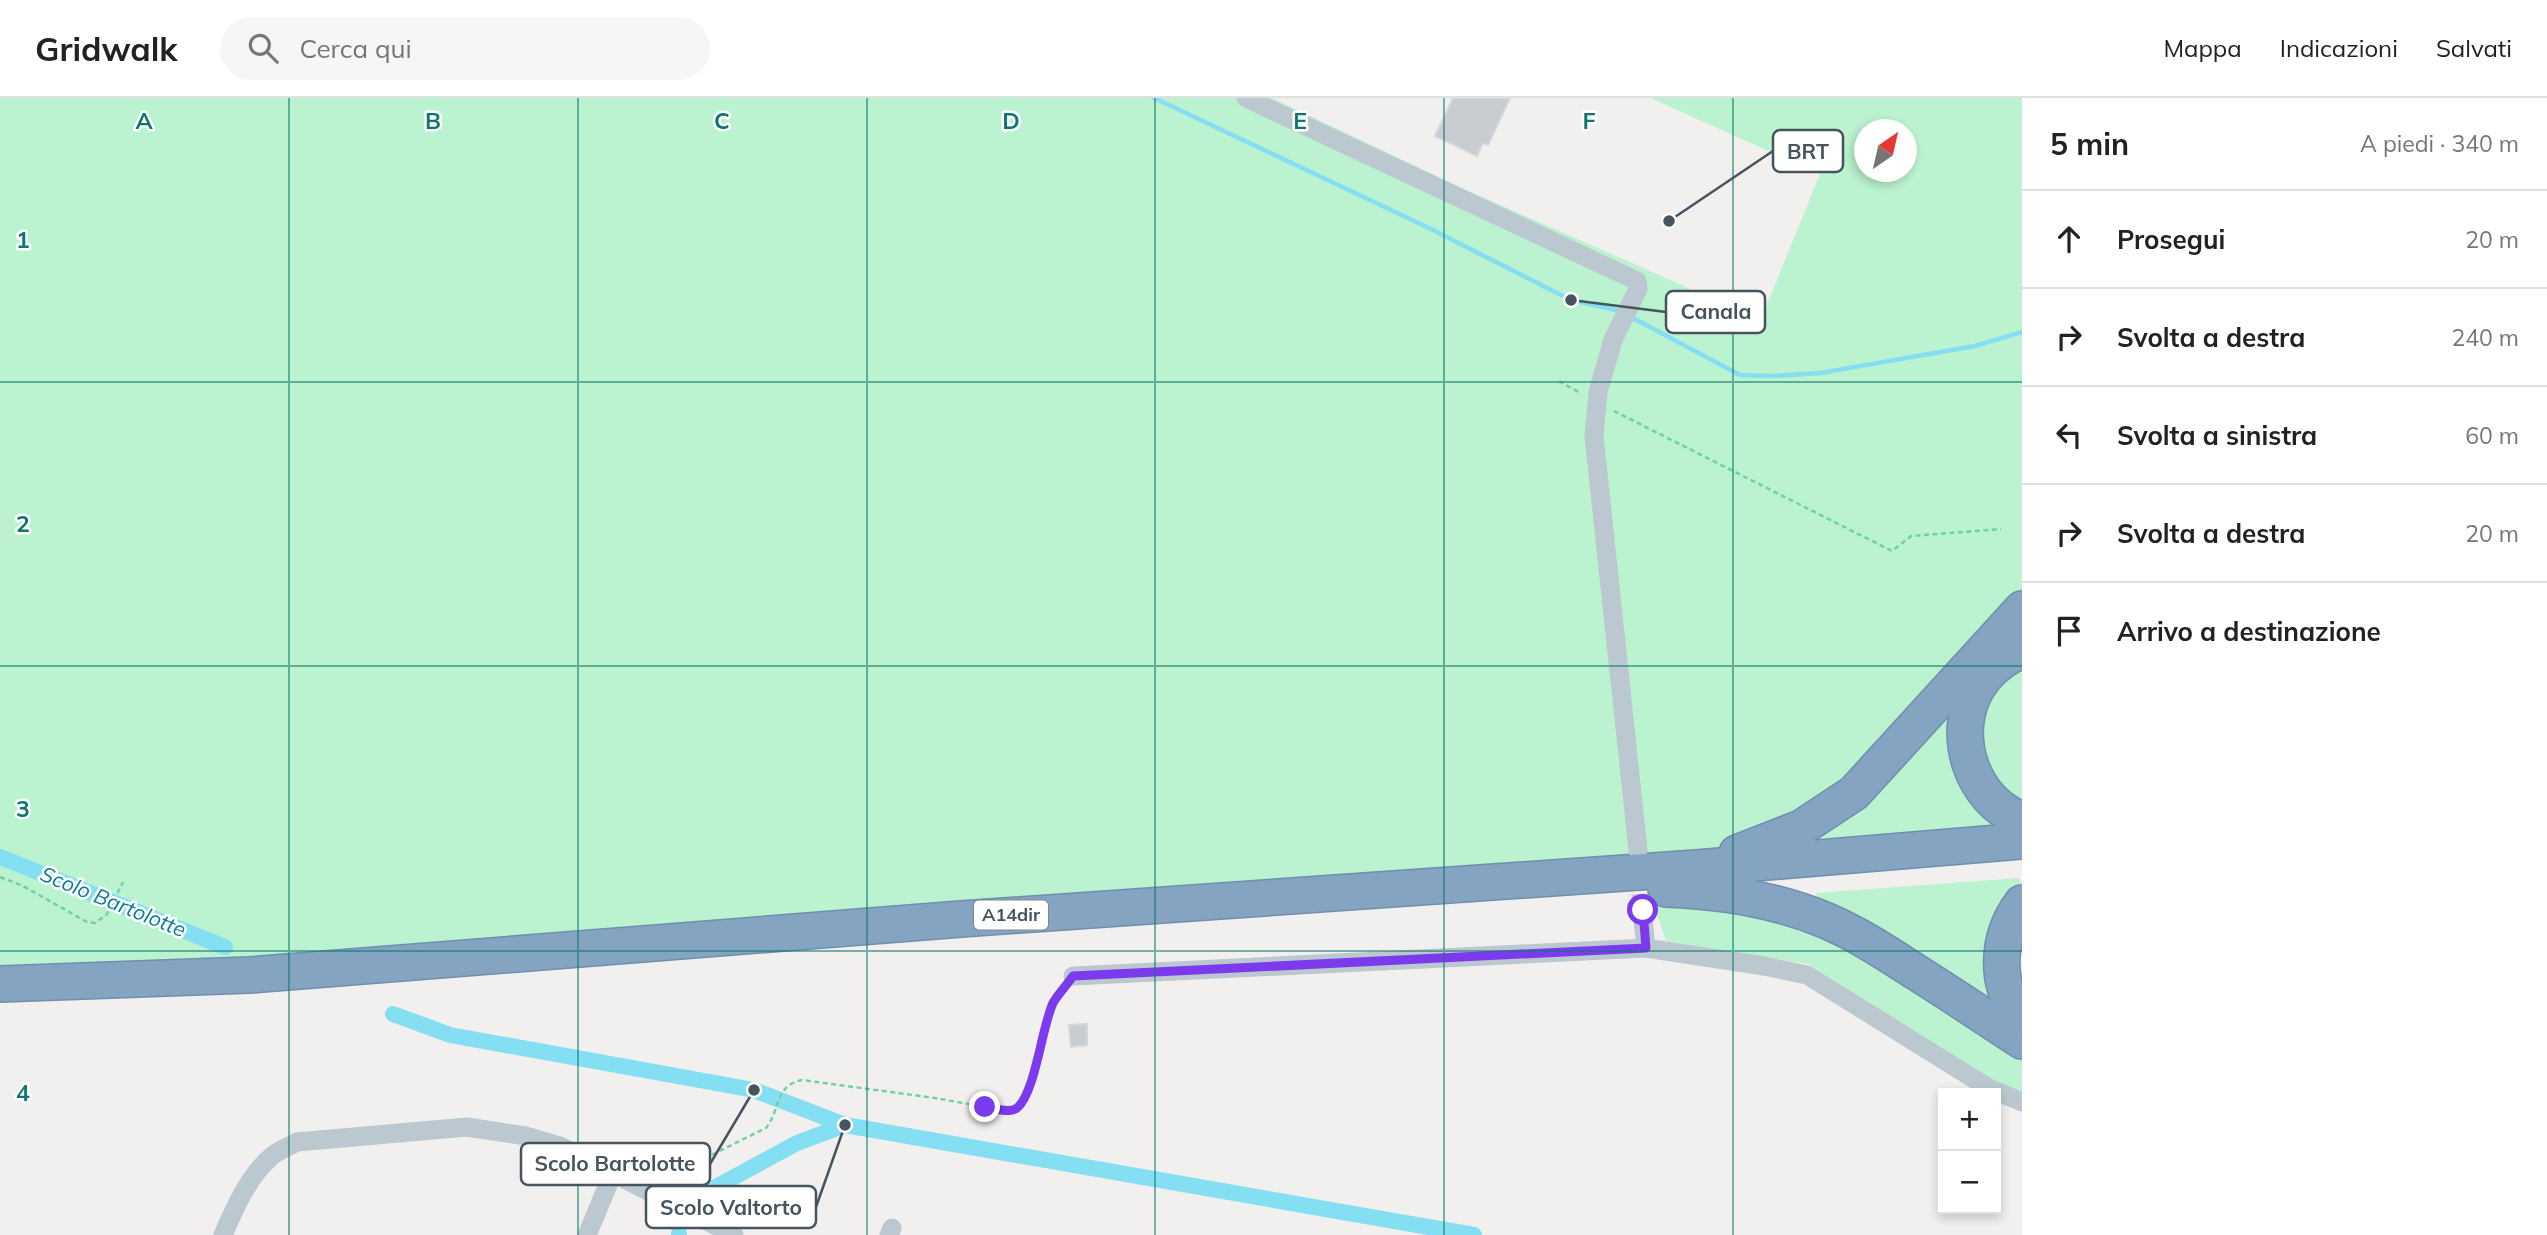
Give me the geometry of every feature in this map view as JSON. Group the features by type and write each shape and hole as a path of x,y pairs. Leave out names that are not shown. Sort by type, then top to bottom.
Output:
{"highway":[{"path":"1696,868 1801,828 1854,793 2022,609"},
{"path":"2022,650 1999,662 1982,680 1971,701 1966,727 1968,757 1977,781 1998,807 2022,820"},
{"name":"A14dir","path":"0,984 249,975 989,917 1696,868 2022,841"},
{"name":"A14dir","path":"0,1006 263,995 1654,900 2022,863"},
{"path":"1654,900 1724,893 1781,904 1829,921 1874,944 2022,1041"},
{"path":"2022,903 2008,929 2002,967 2006,991 2022,1017"}],"street":[{"path":"1246,98 1637,281 1638,289 1613,340 1597,402 1594,436 1638,850"},
{"path":"1646,948 1654,900"},
{"path":"1073,976 1646,948 1764,965 1807,975 1987,1087 2022,1102"},
{"path":"223,1235 243,1193 257,1173 273,1156 298,1142 467,1127 526,1136 559,1146 734,1235"},
{"path":"587,1235 613,1173"}],"path":[{"path":"1559,381 1892,551 1910,536 2001,529"},
{"path":"0,877 23,886 87,922 95,923 103,918 122,882"},
{"path":"666,1200 687,1167 765,1128 773,1119 781,1093 791,1082 802,1080 1008,1111 1016,1109 1029,1087 1054,1002 1073,976"}],"green space":[{"path":"0,98 1272,98 1460,187 1677,283 1759,324 1820,174 1650,98 2022,98 2022,594 1842,791 1742,843 1691,853 350,952 69,969 0,970"},
{"path":"2022,661 2022,810 1978,765 1978,710"},
{"path":"1957,694 1993,817 1993,827 1819,839 1818,829"},
{"path":"2019,878 2021,883 2002,909 2005,1009 1818,900 1816,893"},
{"path":"1743,903 1801,914 2022,1050 2022,1092 1997,1084 1808,964 1666,941 1654,906"}],"building":[{"path":"1453,98 1510,98 1488,145 1483,143 1477,156 1435,136"},
{"path":"1087,1024 1087,1045 1071,1047 1069,1025"}],"waterway":[{"path":"1154,98 1427,227 1571,300 1620,311"},
{"path":"1631,317 1740,375 1820,373 1975,346 2022,332"},
{"name":"Scolo Bartolotte","path":"0,857 225,947"},
{"name":"Scolo Bartolotte","path":"393,1014 450,1035 754,1090 845,1125"},
{"path":"703,1194 797,1143 845,1125 1474,1235"}],"tunnel":[{"path":"1639,865 1642,910"}],"place":[{"name":"BRT","path":"1669,221"},
{"name":"Canala","path":"1571,300"},
{"name":"Scolo Bartolotte","path":"754,1090"},
{"name":"Scolo Valtorto","path":"845,1125"}],"route":[{"path":"985,1107 1008,1111 1016,1109 1021,1103 1029,1087 1054,1002 1073,976 1646,948 1643,910"}]}
